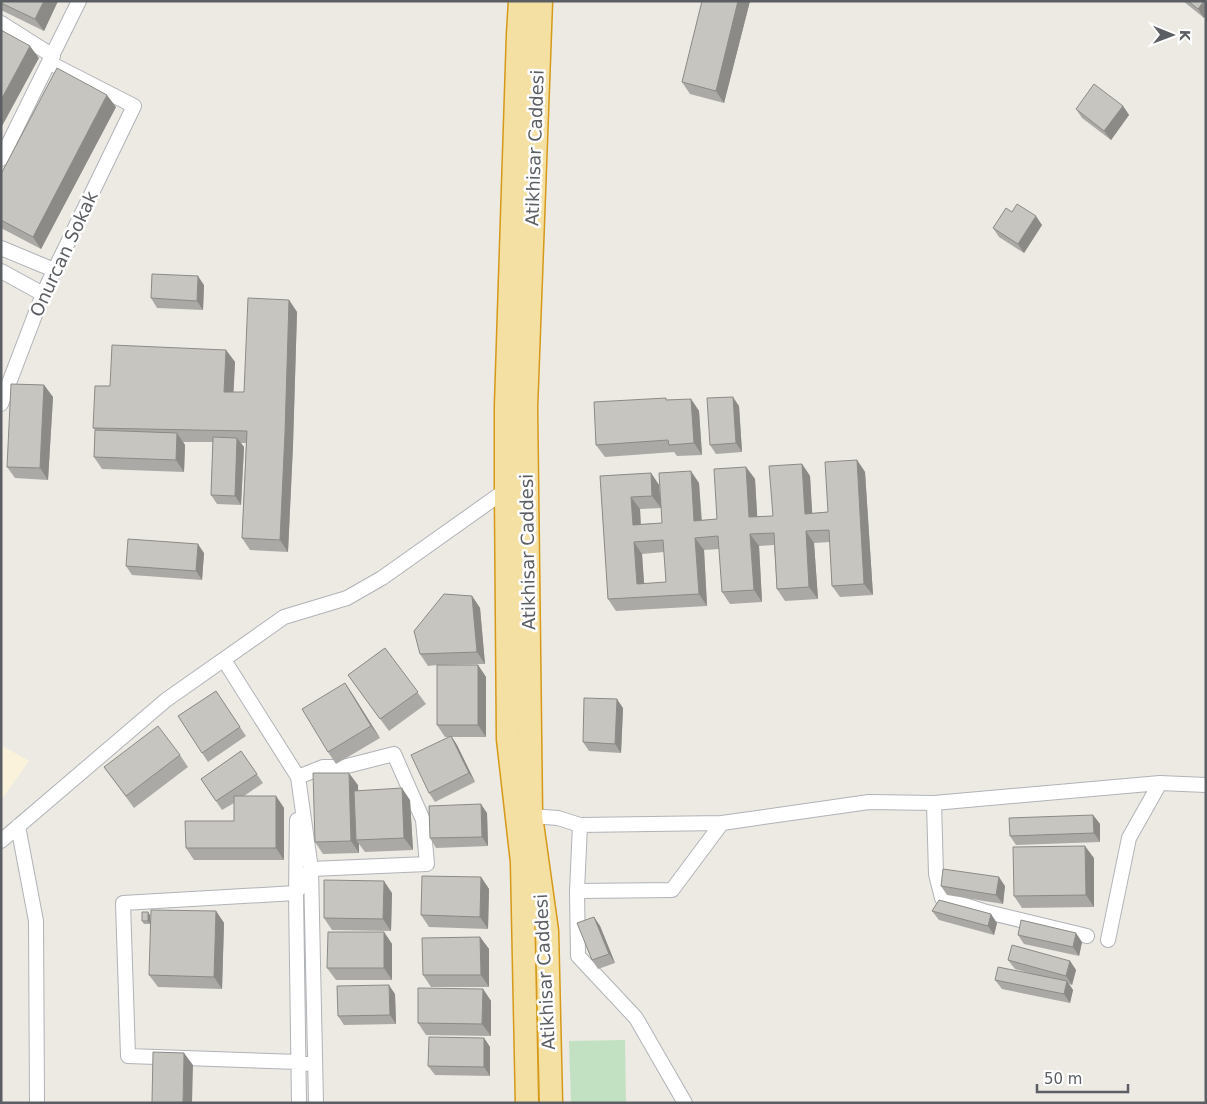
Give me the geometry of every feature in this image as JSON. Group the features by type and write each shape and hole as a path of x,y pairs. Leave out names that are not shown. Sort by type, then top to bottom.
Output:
{"highway":[{"name":"Atikhisar Caddesi","path":"520,1 506,406 506,490 531,816 547,931 551,1103"},
{"name":"Atikhisar Caddesi","path":"527,1103 522,862 508,739 519,660 541,1"}],"street":[{"path":"1,160 79,1"},
{"path":"1,24 52,59"},
{"name":"Onurcan Sokak","path":"1,404 43,294 134,106 52,59"},
{"path":"1,248 54,270"},
{"path":"1,271 43,294"},
{"path":"1,841 166,700 284,617 347,598 382,578 506,490"},
{"path":"224,660 298,777 311,869 316,1103"},
{"path":"298,777 323,767 343,767 394,754 423,820 426,864 311,869"},
{"path":"298,777 296,893 300,1103"},
{"path":"531,816 558,818 580,825 722,823 869,802 934,803 1160,783 1206,785"},
{"path":"1108,940 1129,838 1160,783"},
{"path":"934,803 936,874 942,898 983,911 1087,936"},
{"path":"577,891 672,890 722,823"},
{"path":"580,825 577,891 578,956 636,1018 685,1103"},
{"path":"18,826 36,921 37,1103"},
{"path":"296,893 311,869"},
{"path":"296,893 123,902 128,1056 300,1062 314,1065"}],"shaded area":[{"path":"1,745 29,761 1,800"}],"green space":[{"path":"625,1040 626,1103 571,1103 569,1041"}],"building":[{"path":"1,1 44,1 35,19 1,3"},
{"path":"702,1 738,1 716,91 682,82"},
{"path":"1188,1 1204,1 1198,9"},
{"path":"1,30 30,46 1,100"},
{"path":"57,68 107,95 33,237 1,220 1,174"},
{"path":"1094,84 1123,106 1104,131 1076,109"},
{"path":"1017,204 1036,216 1018,244 993,228 1006,208 1012,212"},
{"path":"152,274 198,276 197,301 151,298"},
{"path":"248,298 289,300 280,540 242,538 247,431 93,428 95,386 110,386 112,345 226,350 224,392 244,392"},
{"path":"11,384 44,385 40,468 7,467"},
{"path":"733,397 736,443 710,445 707,398"},
{"path":"666,398 666,400 691,399 694,443 669,445 668,440 596,445 594,402"},
{"path":"95,430 177,433 176,460 94,457"},
{"path":"213,437 237,438 235,496 211,495"},
{"path":"857,460 864,584 832,586 829,530 806,531 809,587 777,589 774,533 750,534 754,590 722,592 718,536 695,538 699,594 608,599 600,476 651,473 652,496 631,497 633,525 662,523 659,473 691,471 694,521 717,519 714,469 746,467 749,517 773,516 769,466 802,464 805,514 828,512 825,462","holes":["663,540 666,582 637,584 634,542"]},
{"path":"128,539 198,544 196,571 126,566"},
{"path":"444,594 472,596 477,652 420,654 414,631"},
{"path":"385,648 418,692 380,719 348,675"},
{"path":"437,665 478,665 478,725 437,725"},
{"path":"345,683 371,726 328,752 302,709"},
{"path":"216,691 240,727 202,753 178,716"},
{"path":"584,698 617,699 615,744 583,742"},
{"path":"158,726 180,755 126,796 104,767"},
{"path":"451,736 469,773 429,793 411,755"},
{"path":"241,751 257,774 216,801 201,779"},
{"path":"313,773 349,773 351,841 315,842"},
{"path":"402,788 404,838 356,840 354,791"},
{"path":"234,796 276,796 276,848 186,848 185,821 234,821"},
{"path":"481,804 482,837 430,838 429,806"},
{"path":"1093,815 1094,833 1010,836 1009,818"},
{"path":"1085,846 1086,895 1014,896 1013,847"},
{"path":"943,869 999,877 996,895 941,886"},
{"path":"422,876 481,877 480,917 421,915"},
{"path":"324,880 384,881 383,919 324,918"},
{"path":"939,900 991,914 988,926 932,911"},
{"path":"151,910 216,911 214,977 149,975"},
{"path":"142,912 148,912 148,921 142,921"},
{"path":"594,917 609,954 592,960 577,923"},
{"path":"1021,920 1076,933 1073,947 1018,935"},
{"path":"328,932 384,932 384,968 327,968"},
{"path":"480,937 481,975 423,975 422,938"},
{"path":"1012,945 1070,961 1066,976 1008,960"},
{"path":"998,967 1067,981 1064,994 995,980"},
{"path":"389,985 390,1015 338,1016 337,986"},
{"path":"418,988 483,989 482,1024 418,1023"},
{"path":"429,1037 484,1038 484,1067 428,1066"},
{"path":"153,1052 184,1053 183,1103 152,1103"}]}
